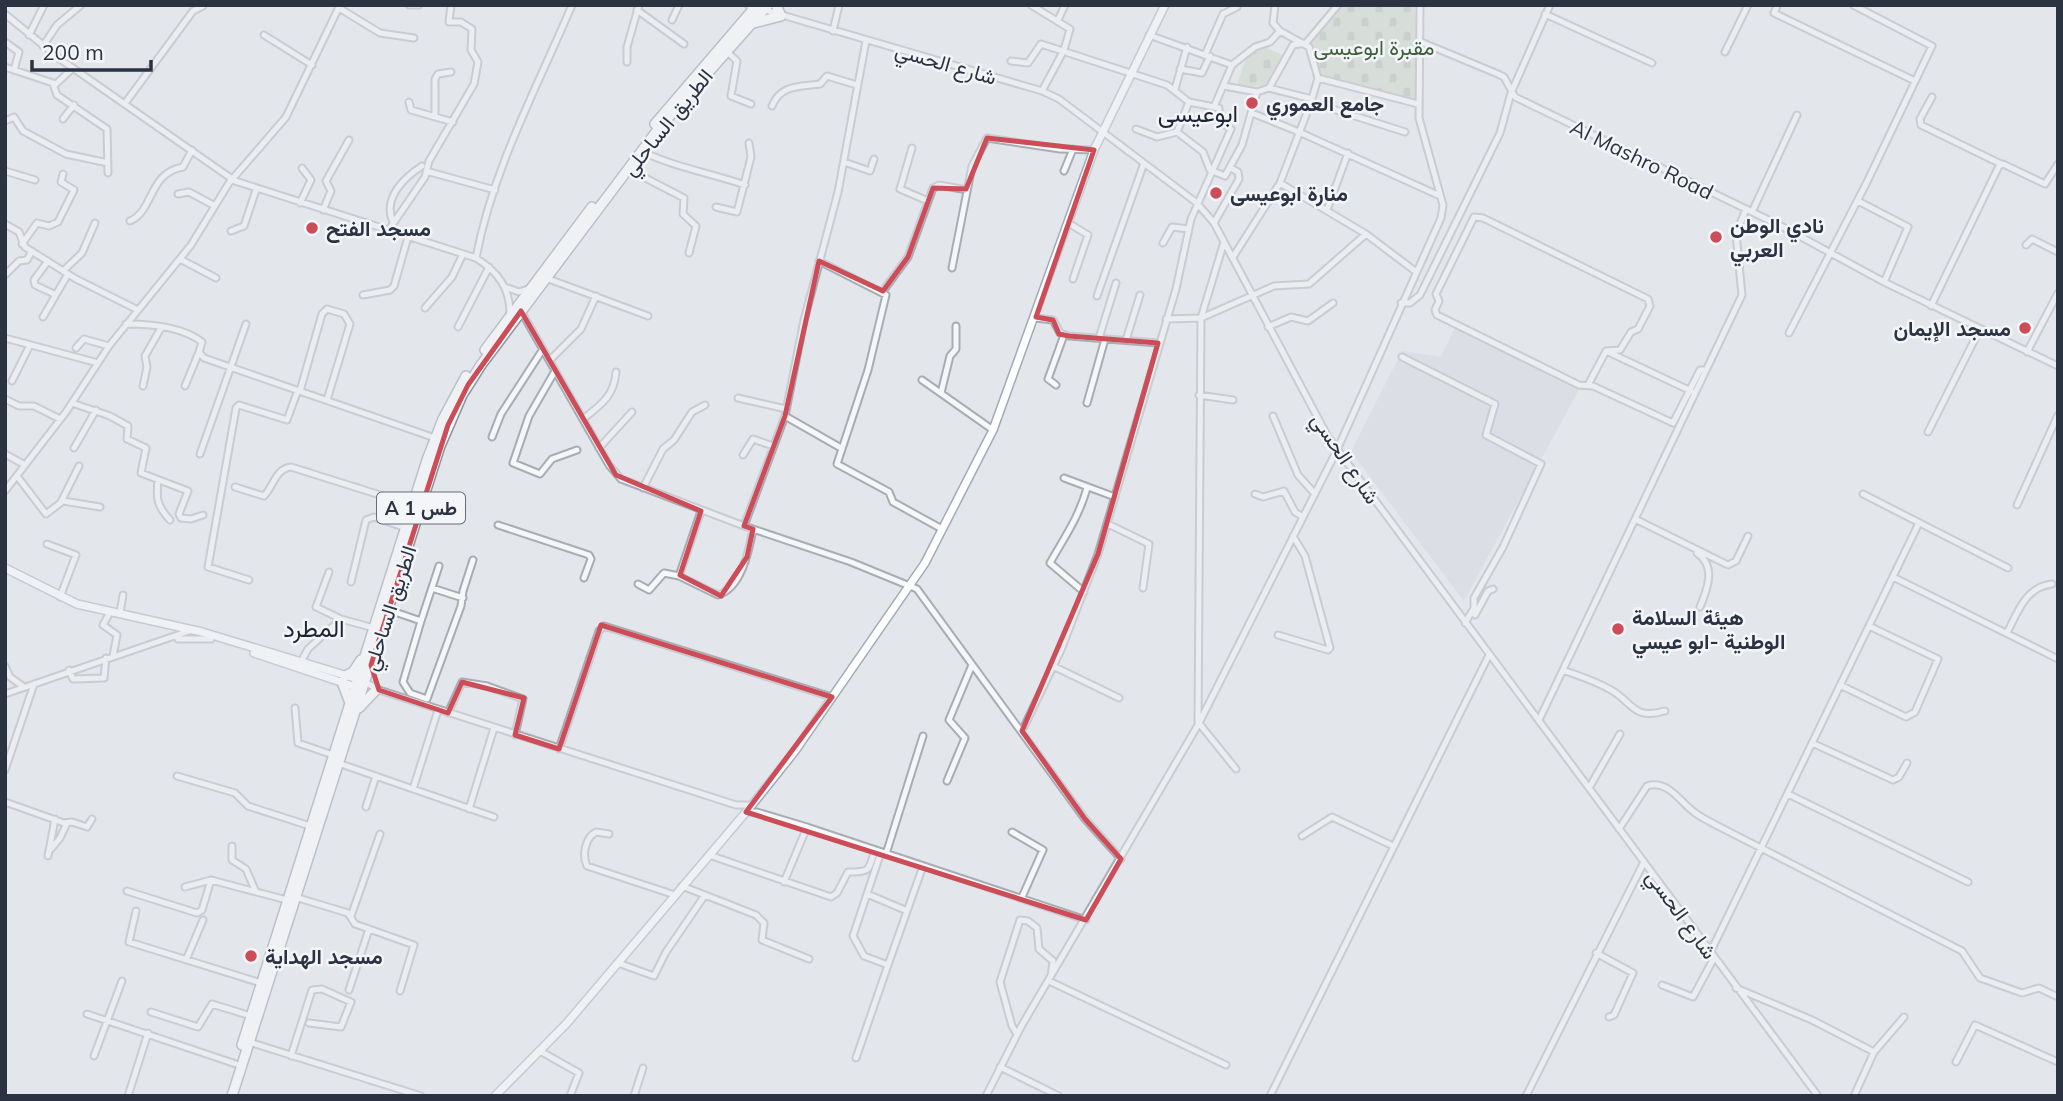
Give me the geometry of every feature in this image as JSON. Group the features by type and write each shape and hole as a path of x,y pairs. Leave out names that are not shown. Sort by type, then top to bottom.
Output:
{"highway":[{"path":"752,24 766,18 782,16 776,5"},
{"name":"الطريق الساحلي","path":"360,684 371,665 448,425 475,374 641,151 752,24 758,7"},
{"name":"الطريق الساحلي","path":"226,1096 353,708 366,653 435,438 461,384 510,314 663,114 758,7"},
{"path":"366,653 353,672 344,679 353,708 378,690 371,665"},
{"name":"الطريق الساحلي","path":"232,1096 310,826 336,759"}],"main road":[{"path":"498,1095 618,963 752,805 911,585 993,430 1070,224 1094,150 1165,5"},
{"path":"5,570 77,607 190,632 360,684"},
{"path":"43,591 300,662 344,679"}],"street":[{"path":"29,35 44,5"},
{"path":"43,46 57,25 81,5"},
{"path":"409,5 419,5"},
{"path":"388,231 420,185 424,169 474,84 478,65 471,50 472,29 461,22 448,21 452,5"},
{"path":"476,258 519,119 538,88 572,5"},
{"path":"672,20 679,5"},
{"path":"833,31 839,5"},
{"path":"1031,5 1070,29 1063,50 1042,90"},
{"path":"1058,20 1065,5"},
{"path":"1233,257 1280,183 1312,101 1318,78 1315,58 1306,43 1280,31 1273,23 1275,5"},
{"path":"1269,88 1291,47 1306,43 1338,5"},
{"path":"986,1096 1017,1034 1198,725 1337,450 1415,271 1444,212 1428,158 1418,104 1420,5"},
{"path":"1401,303 1410,303 1420,295 1500,133 1511,93 1549,5"},
{"path":"1725,52 1748,5"},
{"path":"1789,333 1858,201 1932,44 1853,5"},
{"path":"126,102 193,11 203,6"},
{"path":"5,491 72,403 109,346 180,259 232,179 286,117 339,6 380,33 414,38"},
{"path":"1777,6 1774,13 1915,81"},
{"name":"شارع الحسي","path":"758,7 866,41 1042,90 1059,99 1197,203 1214,223 1337,450 1818,1096"},
{"path":"1180,69 1202,73 1223,14 1237,7"},
{"path":"627,62 638,8 684,44"},
{"path":"5,14 73,68 126,102 232,179 256,190 476,258 489,267 505,287 510,314"},
{"path":"1545,14 1652,64"},
{"path":"1214,107 1233,65 1255,47 1270,43 1280,31"},
{"path":"264,35 312,65"},
{"path":"1149,35 1233,65"},
{"path":"744,526 785,412 844,162 866,41"},
{"path":"5,42 19,52 14,71"},
{"name":"Al Mashro Road","path":"1420,42 1498,74 1504,78 1511,93 1749,210 1931,306 2058,366"},
{"path":"1011,61 1028,62 1041,44 1063,50 1175,89 1189,103 1214,107 1220,110 1219,121 1231,129 1197,203 1108,524 1084,592 1022,731"},
{"path":"1175,89 1187,47"},
{"path":"726,51 737,61 731,96 751,104"},
{"path":"5,67 53,84 59,83 73,68"},
{"path":"435,117 435,79 438,74 451,72"},
{"path":"772,106 777,97 793,86 820,84 829,76 857,85"},
{"path":"1318,78 1418,104"},
{"path":"53,84 55,93 107,129 108,173"},
{"path":"1224,86 1257,92 1269,88 1405,132"},
{"path":"1177,132 1203,152 1210,170 1225,176 1242,145 1257,92"},
{"path":"1931,97 1920,119 1921,125 2045,184 2058,164"},
{"path":"409,102 411,110 453,122"},
{"path":"1136,129 1158,138 1177,132 1189,103"},
{"path":"63,118 74,105"},
{"path":"1252,113 1348,153 1440,196"},
{"path":"1539,720 1742,295 1736,234 1797,115"},
{"path":"5,121 13,117 23,131 66,154 108,163"},
{"path":"951,268 972,166 989,137 1094,150"},
{"path":"323,210 331,191 326,181 349,140"},
{"path":"716,207 737,212 751,157 749,143"},
{"path":"912,148 900,189 928,201"},
{"path":"1064,171 1073,149"},
{"path":"130,220 138,216 166,172 183,167 192,150"},
{"path":"641,151 665,163 679,164 745,185"},
{"path":"1327,210 1348,153"},
{"path":"844,162 870,171 874,159"},
{"path":"1097,296 1144,163"},
{"path":"1931,306 2001,164"},
{"path":"300,203 311,180 302,168"},
{"path":"1214,223 1240,179 1238,172 1231,168"},
{"path":"393,222 391,204 400,184 407,175 424,169 495,190"},
{"path":"628,169 684,198 683,214 696,226 689,253"},
{"path":"5,172 36,180"},
{"path":"22,244 37,223 49,226 58,222 74,190 61,182 63,174"},
{"path":"1280,183 1366,234 1415,271"},
{"path":"883,291 908,257 933,188 939,185 967,190"},
{"path":"231,231 244,226 256,190"},
{"path":"178,194 189,192 215,206"},
{"path":"1858,201 1908,227 1884,282"},
{"path":"1606,351 1623,348 1630,333 1638,329 1650,306 1648,299 1483,218 1474,217 1436,294 1439,302 1435,313 1579,385 1588,385 1674,423 1699,370 1706,370"},
{"path":"43,317 66,273 82,253 95,223"},
{"path":"5,224 21,233 22,244 66,273 138,310"},
{"path":"1070,224 1088,235 1073,279"},
{"path":"1163,243 1172,228 1189,229"},
{"path":"1166,319 1201,317 1274,286 1309,284 1366,234"},
{"path":"363,295 390,290 394,286 408,237"},
{"path":"2026,245 2032,239 2058,252"},
{"path":"1224,242 1201,317 1198,725 1236,769"},
{"path":"5,275 19,261 27,260 32,251"},
{"path":"425,308 452,277 463,254"},
{"path":"180,259 216,278"},
{"path":"48,261 34,280 35,285 54,294"},
{"path":"819,261 883,291"},
{"path":"457,327 489,267"},
{"path":"546,278 648,316"},
{"path":"1087,403 1116,283"},
{"path":"505,287 519,292 531,288"},
{"path":"883,291 885,299 868,370 837,460 839,466 889,492 893,502 942,528"},
{"path":"2027,352 2058,293"},
{"path":"1126,340 1140,295"},
{"path":"550,360 581,329 596,296"},
{"path":"1268,327 1291,317 1308,321 1333,303"},
{"path":"249,580 208,567 236,408 239,405 287,420 299,391 322,314 327,309 344,314 350,324 327,400"},
{"path":"521,311 616,475 701,510 911,585 935,612 1085,819 1121,859"},
{"path":"1035,318 1055,321 1064,335"},
{"path":"126,324 161,328 202,342 185,386"},
{"path":"200,454 246,324"},
{"path":"941,393 950,356 957,349 956,326"},
{"path":"143,386 147,367 145,356 161,328"},
{"path":"1928,432 1980,329"},
{"path":"1064,335 1158,343"},
{"path":"1056,385 1048,379 1064,335"},
{"path":"5,338 98,363"},
{"path":"76,348 84,339 109,346"},
{"path":"12,381 30,345"},
{"path":"492,437 501,414 543,349"},
{"path":"1606,351 1691,391"},
{"path":"1588,385 1606,351"},
{"path":"199,352 204,358 435,438"},
{"path":"1402,357 1495,404 1486,435 1541,464 1503,547 1474,598 1474,610 1467,625"},
{"path":"555,371 529,416 513,463 540,474 552,459 578,450"},
{"path":"583,419 609,398 615,387 616,372"},
{"path":"922,380 993,430"},
{"path":"1199,396 1233,400"},
{"path":"738,398 785,412 841,448"},
{"path":"5,399 21,407 34,406 60,419"},
{"path":"72,403 96,410 128,426 127,439 146,448 140,472 188,491 179,514 181,518 191,519 203,515"},
{"path":"643,488 663,449 674,440 692,412 705,405"},
{"path":"74,448 96,410"},
{"path":"599,448 632,412"},
{"path":"2017,505 2058,415"},
{"path":"1273,416 1298,475 1315,494"},
{"path":"743,455 753,439 773,446"},
{"path":"5,454 25,465"},
{"path":"16,476 43,512 49,513 61,502 79,466"},
{"path":"235,487 264,496 276,476 284,468 291,467 413,505"},
{"path":"1064,478 1115,497"},
{"path":"159,480 156,499 170,520"},
{"path":"1084,592 1049,563 1058,552 1067,531 1074,525 1087,488"},
{"path":"1255,494 1263,497 1284,491 1295,512 1303,517"},
{"path":"1662,985 1693,997 1761,849 1918,525 1917,520 1863,494"},
{"path":"61,502 100,507"},
{"path":"679,576 701,510"},
{"path":"351,582 366,520 374,517 406,528"},
{"path":"1635,521 1728,565 1735,562 1748,536"},
{"path":"1635,521 1705,560 1709,582 1700,607"},
{"path":"1108,524 1149,544 1143,588"},
{"path":"498,525 589,555 591,559 584,578"},
{"path":"1918,525 2008,568"},
{"path":"638,584 649,590 656,587 664,573 679,576 722,595 744,566 753,529"},
{"path":"1278,635 1328,650 1330,648 1303,550 1293,536"},
{"path":"47,544 76,554 60,597"},
{"path":"439,566 403,682 404,689 424,699 430,696 473,560"},
{"path":"329,572 316,607 374,628"},
{"path":"1893,577 2058,659"},
{"path":"2007,633 2025,597 2042,585 2052,584"},
{"path":"432,588 463,598"},
{"path":"1467,625 1488,591 1493,589"},
{"path":"120,613 123,595"},
{"path":"389,610 421,621"},
{"path":"108,614 103,625 117,635 113,656"},
{"path":"300,662 308,649 341,618"},
{"path":"559,749 599,631 604,626 832,697"},
{"path":"1840,685 1906,717 1915,712 1938,659 1869,626"},
{"path":"5,694 69,670 190,632"},
{"path":"174,638 211,639"},
{"path":"1270,1096 1489,655"},
{"path":"69,670 73,678 80,680 104,678 106,658"},
{"path":"947,781 965,738 949,720 972,665"},
{"path":"5,666 10,677 24,687"},
{"path":"1053,666 1119,698"},
{"path":"1563,670 1612,690 1629,706 1642,713 1665,711"},
{"path":"448,713 462,682 492,687 523,699 515,735"},
{"path":"5,771 34,684"},
{"path":"360,684 736,805 752,805"},
{"path":"295,708 298,743 376,776 494,817"},
{"path":"413,789 438,710"},
{"path":"469,808 494,728"},
{"path":"1589,788 1620,734"},
{"path":"888,965 864,956 853,939 923,736"},
{"path":"1812,743 1893,780 1899,777 1907,763"},
{"path":"177,776 235,793 248,806 310,826"},
{"path":"366,807 376,776"},
{"path":"1619,829 1647,786 1654,784 1683,799 1696,814 1962,951 1980,978 2022,993 2039,988 2058,997"},
{"path":"1788,794 1968,882"},
{"path":"5,802 87,827 92,819"},
{"path":"736,805 738,822"},
{"path":"746,812 757,812 807,827 1086,920"},
{"path":"1302,835 1332,817 1392,846"},
{"path":"51,849 51,831 55,819"},
{"path":"48,856 67,823"},
{"path":"784,882 807,827"},
{"path":"609,834 596,832 589,837 584,855 587,866 675,895"},
{"path":"1012,832 1043,850 1022,897"},
{"path":"380,834 351,916 355,925 414,944 400,991"},
{"path":"232,846 232,860 246,869 255,890"},
{"path":"709,855 833,897 848,872 864,873 881,852"},
{"path":"1527,1096 1596,953 1644,862"},
{"path":"856,1058 905,910 923,866"},
{"path":"185,887 211,880 291,898 351,916"},
{"path":"127,891 197,913 202,910 211,880"},
{"path":"682,886 757,915 764,923 762,940 809,959"},
{"path":"867,894 905,910"},
{"path":"618,963 654,976 666,952 705,895"},
{"path":"136,911 129,942 261,983"},
{"path":"186,960 203,920"},
{"path":"1017,1034 1012,1026 1000,982 1020,920 1028,921 1037,928 1039,949 1054,961 1050,978"},
{"path":"349,990 369,929"},
{"path":"1596,953 1633,973 1614,1015 1609,1017"},
{"path":"1050,978 1226,1065"},
{"path":"94,1056 122,981"},
{"path":"1736,988 1812,1020 1874,1052"},
{"path":"291,1056 312,990 322,989 351,1002 341,1027 309,1023"},
{"path":"151,1012 198,1027 212,1004 251,1016"},
{"path":"87,1014 236,1064"},
{"path":"1854,1096 1874,1052 1904,1017"},
{"path":"1956,1062 1972,1027 1978,1025 2058,1062"},
{"path":"128,1096 148,1033"},
{"path":"249,1042 421,1096"},
{"path":"540,1051 580,1074 570,1096"},
{"path":"1000,1067 1059,1096"},
{"path":"634,1096 643,1068"}],"highlighted area":[{"path":"987,138 1094,150 1036,317 1053,320 1059,334 1158,343 1098,554 1022,731 1085,819 1121,859 1086,920 746,812 832,697 601,625 559,749 515,735 524,698 462,682 448,713 379,690 371,665 448,425 468,385 521,311 616,475 701,511 680,575 721,596 747,557 753,529 744,526 785,416 819,261 883,291 908,257 933,188 966,189"}],"shaded area":[{"path":"1457,323 1580,388 1464,601 1351,452 1402,351 1441,357"}],"green space":[{"name":"مقبرة ابوعيسى","path":"1341,5 1415,5 1416,97 1413,100 1319,74 1312,41"},
{"path":"1258,47 1265,47 1284,56 1268,85 1246,87 1237,84 1246,59"}],"place":[{"name":"جامع العموري","path":"1252,103"},
{"name":"منارة ابوعيسى","path":"1216,193"},
{"name":"مسجد الفتح","path":"312,228"},
{"name":"نادي الوطن العربي","path":"1716,237"},
{"name":"مسجد الإيمان","path":"2025,328"},
{"name":"هيئة السلامة الوطنية -ابو عيسي","path":"1618,629"},
{"name":"مسجد الهداية","path":"251,956"}],"district":[{"name":"ابوعيسى","path":"1198,113"},
{"name":"المطرد","path":"314,628"}]}
